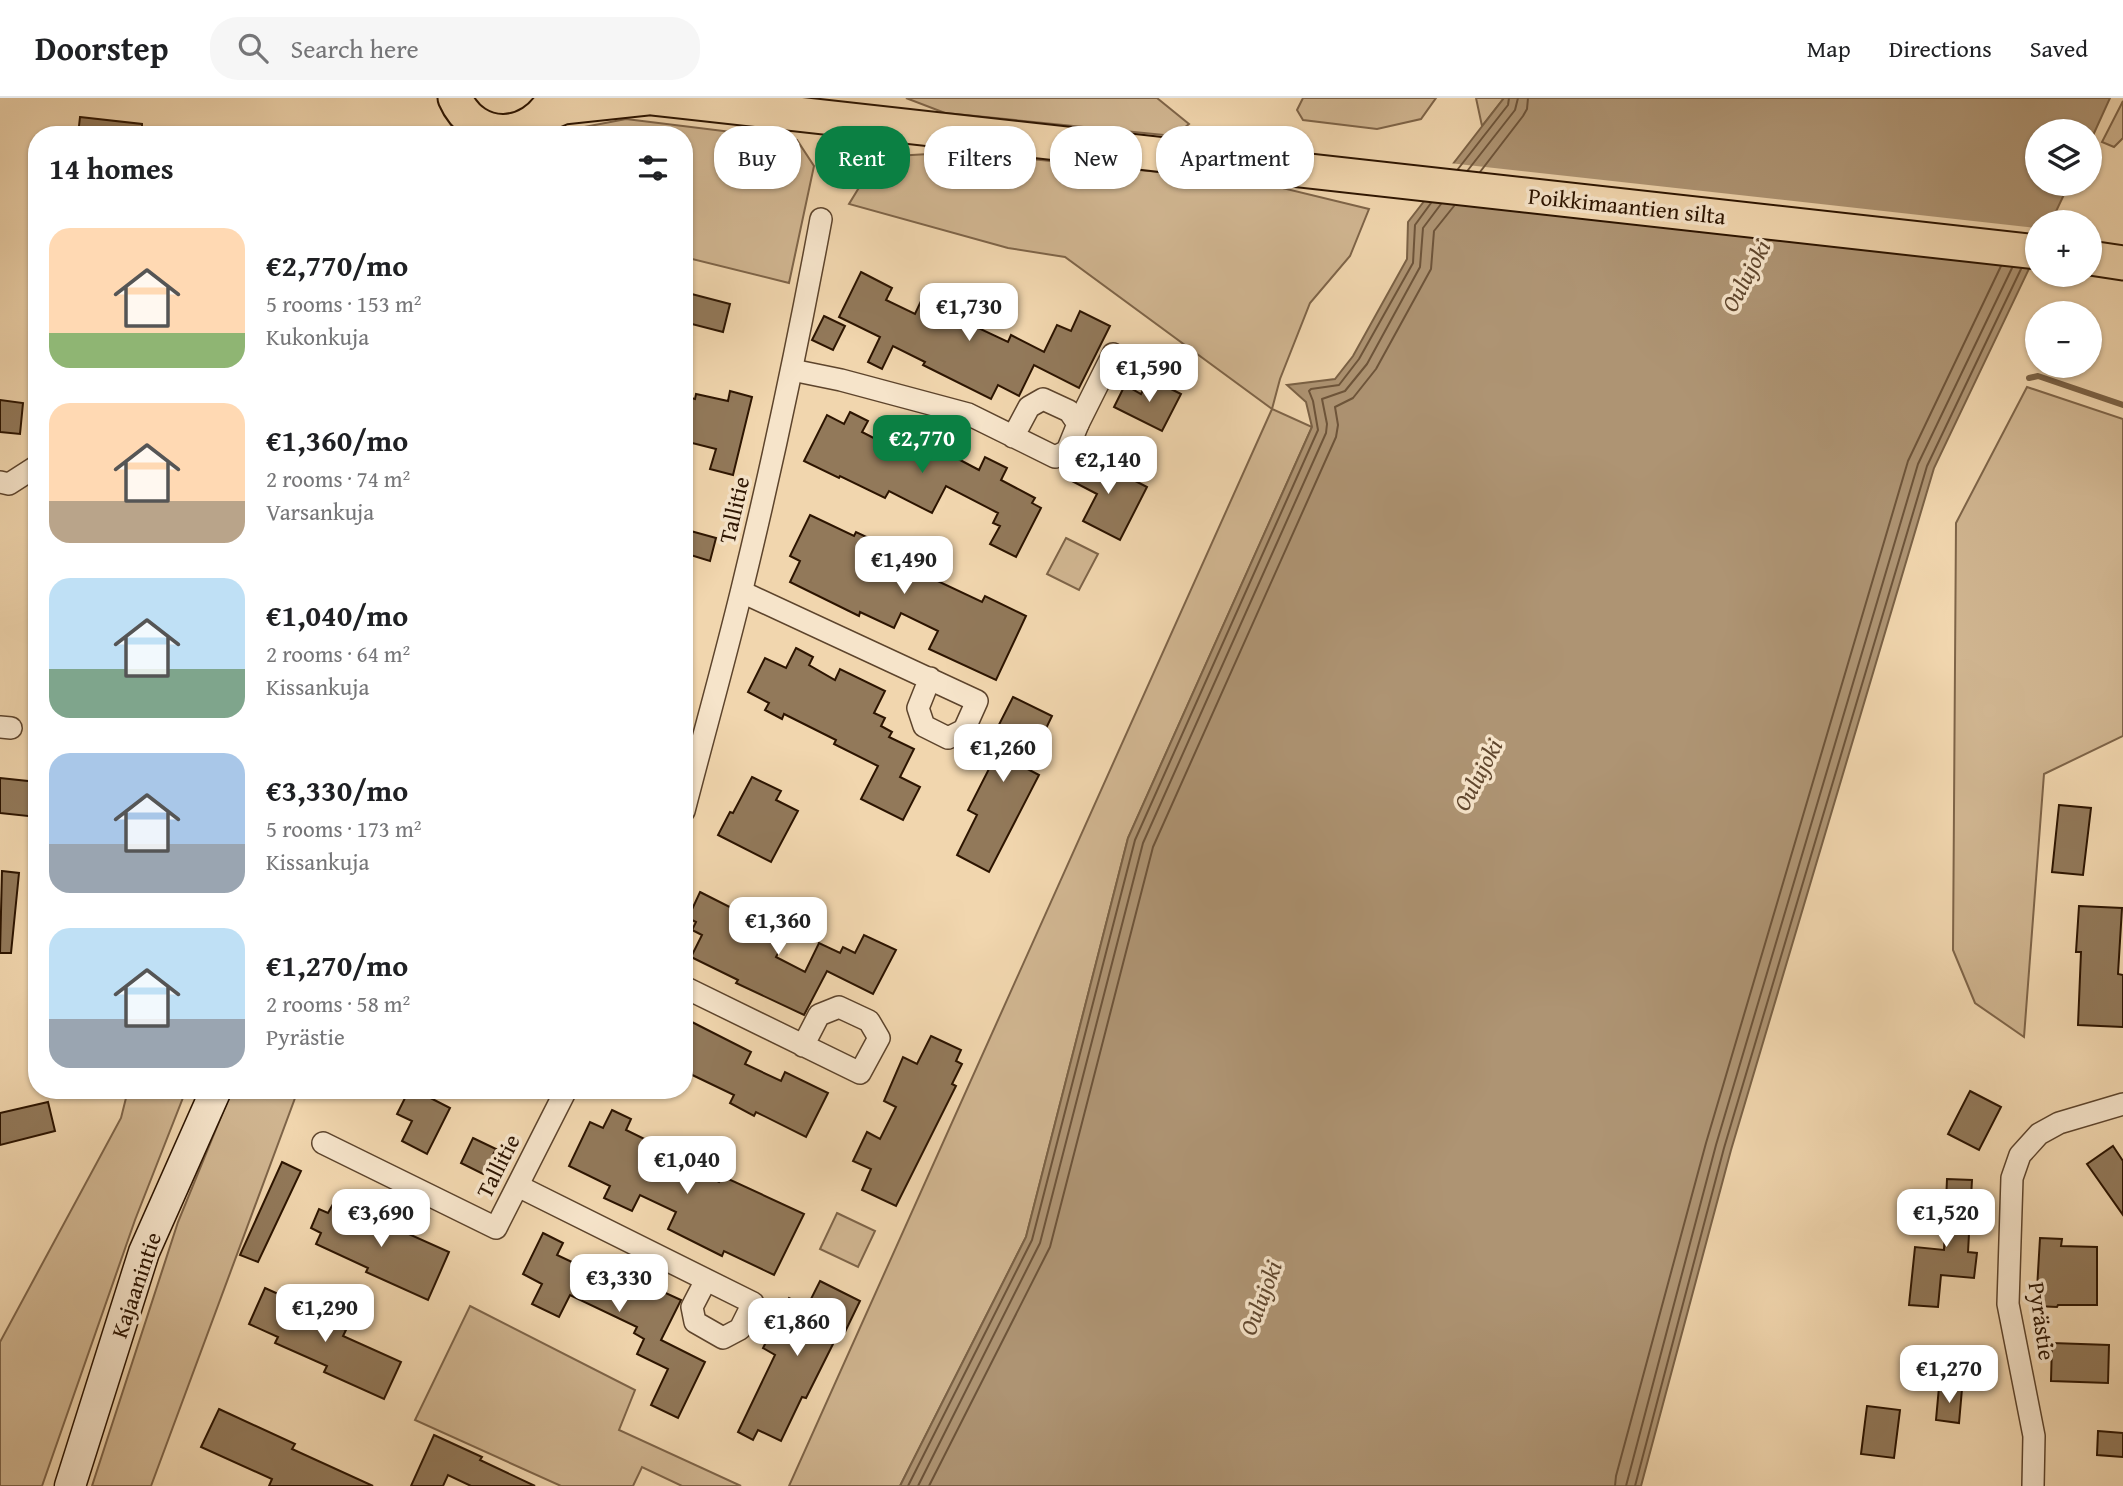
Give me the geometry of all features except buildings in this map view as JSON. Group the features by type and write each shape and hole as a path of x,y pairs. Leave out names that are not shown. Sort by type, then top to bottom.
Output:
{"main road":[{"name":"Poikkimaantien silta","path":"519,126 564,107 650,98 2025,251"},
{"name":"Poikkimaantien silta","path":"466,117 483,126"},
{"name":"Kajaanintie","path":"70,1486 144,1252 212,1099"}],"street":[{"name":"Tallitie","path":"694,733 742,592 792,370 821,219"},
{"path":"792,370 841,380 968,414 1055,457 1067,451 1113,354"},
{"path":"1013,437 1029,407 1044,399 1069,411 1078,424"},
{"path":"0,482 9,484 28,472"},
{"path":"742,592 930,678"},
{"path":"693,991 803,1046"},
{"name":"Tallitie","path":"323,1143 496,1228 562,1099"},
{"name":"Pyrästie","path":"2033,1486 2034,1436 2008,1304 2012,1178 2020,1155 2039,1134 2059,1123 2123,1104"},
{"path":"518,1186 706,1280"}],"shaded area":[{"path":"906,98 1157,98 1189,124 1156,126 1156,134 1142,133 1142,126 1074,126 945,113"},
{"path":"1303,98 1436,98 1421,119 1377,129 1303,120 1297,110"},
{"path":"1476,98 1504,98 1482,126"},
{"path":"2123,101 2123,138 2114,147 2102,142"},
{"path":"626,119 683,126 590,126"},
{"path":"693,127 714,130 714,189 801,189 801,146 814,166 789,283 693,259"},
{"path":"924,154 924,189 1036,189 1036,159 1050,161 1050,189 1142,189 1142,170 1156,172 1156,189 1287,189 1369,209 1350,256 1310,303 1280,379 1272,409 1065,257 1008,248 849,204 858,189 910,189 910,155"},
{"path":"2027,387 2123,419 2123,736 2044,774 2024,1037 1975,1003 1953,950 1956,523"},
{"path":"1272,409 1312,427 1128,838 1026,1237 900,1486 789,1486"},
{"path":"1066,538 1098,554 1079,590 1047,574"},
{"path":"126,1099 182,1099 135,1220 42,1486 0,1486 0,1342 121,1118"},
{"path":"228,1099 295,1099 151,1486 92,1486 178,1222"},
{"path":"837,1213 875,1231 858,1267 820,1249"},
{"path":"470,1306 635,1390 619,1430 741,1486 682,1486 642,1467 633,1486 561,1486 415,1420"}],"water":[{"name":"Oulujoki","path":"1504,98 2110,98 2100,119 2025,119 2025,196 2063,196 2057,210 2025,210 2025,277 1934,468 1731,1150 1641,1486 900,1486 1026,1237 1128,838 1312,427 1306,402 1287,385 1335,379 1353,356 1407,259 1408,222"}],"pier":[{"path":"1449,163 2025,227 2025,251 1433,184"}],"waterway":[{"path":"2044,378 2123,405"}]}
